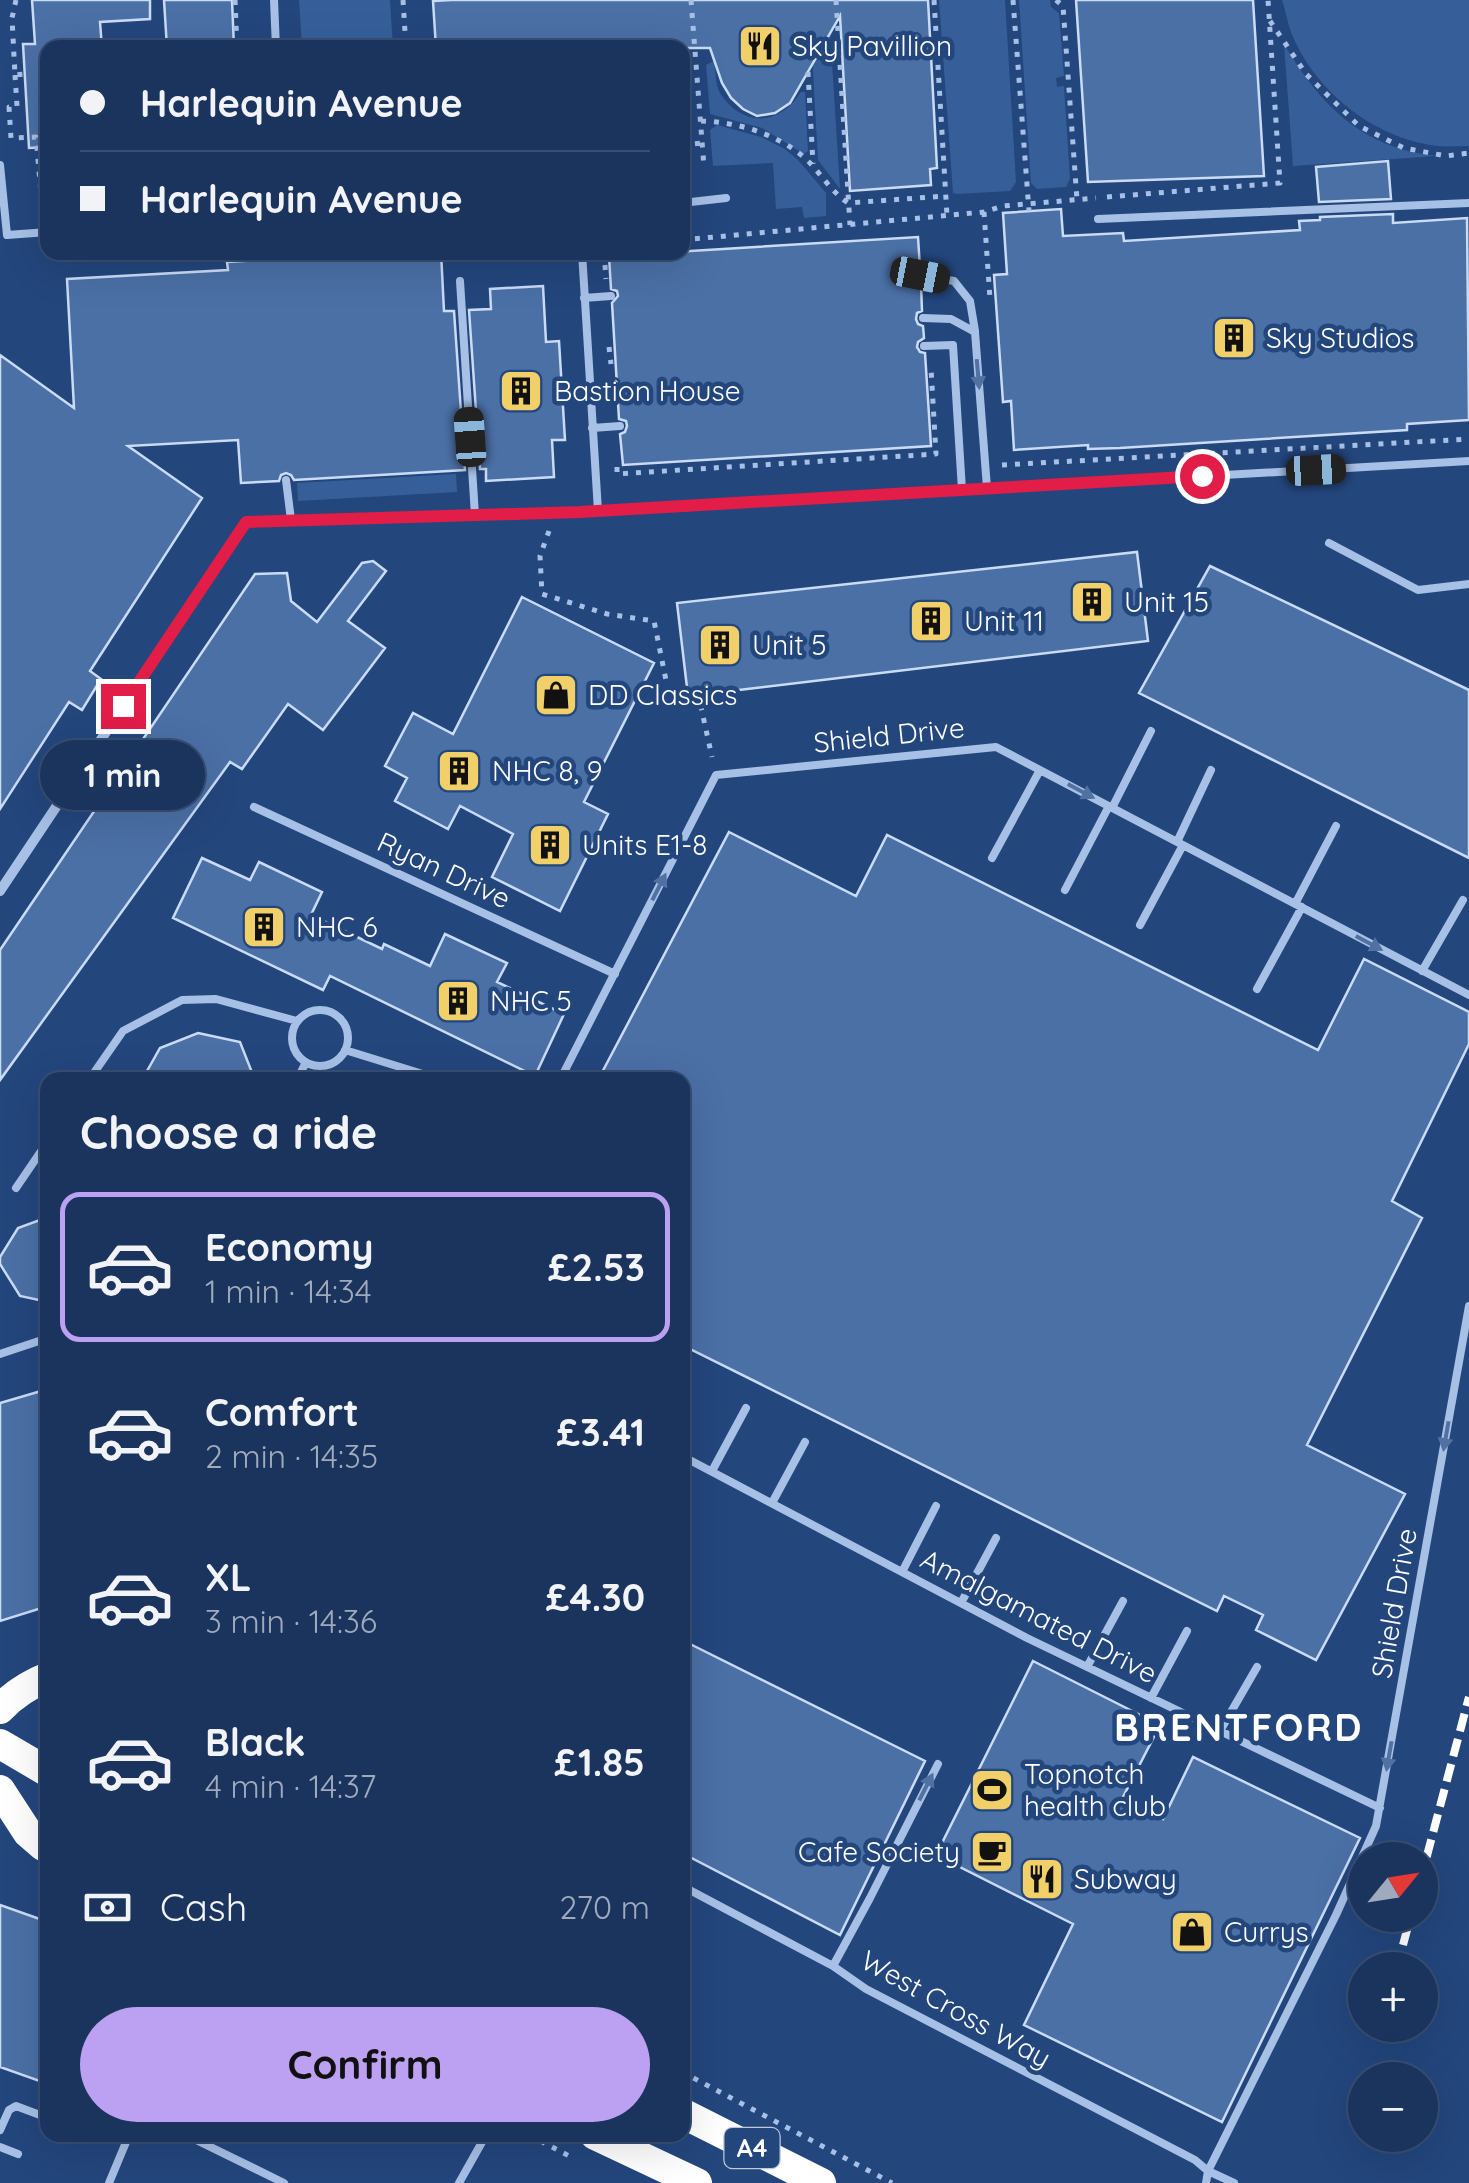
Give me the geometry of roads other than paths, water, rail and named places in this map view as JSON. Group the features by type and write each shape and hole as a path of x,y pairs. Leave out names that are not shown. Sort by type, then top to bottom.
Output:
{"highway":[{"path":"0,1709 11,1697 40,1680"},
{"path":"0,1744 40,1767"},
{"path":"0,1790 28,1833 40,1843"},
{"path":"0,1819 40,1844"},
{"name":"A4","path":"690,2117 821,2183"},
{"name":"A4","path":"610,2142 697,2183"}],"street":[{"path":"0,891 246,522 580,512"}],"lane":[{"path":"274,0 276,40"},
{"path":"0,165 6,235 40,233"},
{"path":"690,202 726,198"},
{"path":"1098,219 1469,203"},
{"path":"582,260 598,511"},
{"path":"920,275 954,281 970,302 988,488"},
{"path":"460,281 475,515"},
{"path":"584,298 612,296"},
{"path":"923,318 951,319 975,332"},
{"path":"924,346 953,345 962,490"},
{"path":"592,428 620,426"},
{"path":"580,512 1469,461"},
{"path":"286,480 291,520"},
{"path":"1329,544 1418,590 1469,584"},
{"path":"1065,890 1151,731"},
{"name":"Shield Drive","path":"615,974 716,775 996,746 1469,995"},
{"path":"992,858 1040,770"},
{"path":"1140,925 1212,770"},
{"name":"Ryan Drive","path":"254,806 615,974"},
{"path":"1257,989 1336,826"},
{"path":"1422,971 1464,900"},
{"path":"564,1072 615,974"},
{"path":"94,1072 122,1030 182,1000 216,1000 297,1021"},
{"path":"312,1011 331,1012 347,1032 345,1050 332,1063 306,1062 292,1039 297,1021 312,1011"},
{"path":"345,1050 416,1072"},
{"path":"300,1072 306,1062"},
{"path":"16,1188 40,1154"},
{"name":"Shield Drive","path":"1206,2183 1208,2170 1336,1915 1376,1826 1469,1306"},
{"path":"0,1354 40,1341"},
{"path":"712,1471 746,1408"},
{"path":"772,1503 806,1442"},
{"name":"Amalgamated Drive","path":"690,1460 1087,1667 1380,1808"},
{"path":"902,1572 936,1506"},
{"path":"961,1603 996,1538"},
{"path":"1087,1667 1123,1601"},
{"path":"1151,1698 1187,1631"},
{"path":"1220,1731 1257,1667"},
{"path":"833,1966 938,1764"},
{"name":"West Cross Way","path":"690,1890 833,1966 866,1989 1234,2183"},
{"path":"0,2130 9,2110 16,2106 40,2115"},
{"path":"109,2183 126,2142"},
{"path":"200,2142 284,2183"},
{"path":"458,2183 482,2142"},
{"path":"0,2160 2,2148 18,2154"}],"railway":[{"path":"1431,1842 1469,1697"},
{"path":"1403,1945 1406,1932"}],"place":[{"name":"Sky Pavillion","path":"760,46"},
{"name":"Sky Studios","path":"1234,338"},
{"name":"Bastion House","path":"521,391"},
{"name":"Unit 15","path":"1092,602"},
{"name":"Unit 11","path":"931,621"},
{"name":"Unit 5","path":"720,645"},
{"name":"DD Classics","path":"556,695"},
{"name":"NHC 8, 9","path":"459,771"},
{"name":"Units E1-8","path":"550,845"},
{"name":"NHC 6","path":"264,927"},
{"name":"NHC 5","path":"458,1001"},
{"name":"Topnotch health club","path":"992,1790"},
{"name":"Cafe Society","path":"992,1852"},
{"name":"Subway","path":"1042,1879"},
{"name":"Currys","path":"1192,1932"}],"district":[{"name":"BRENTFORD","path":"1239,1728"}]}
